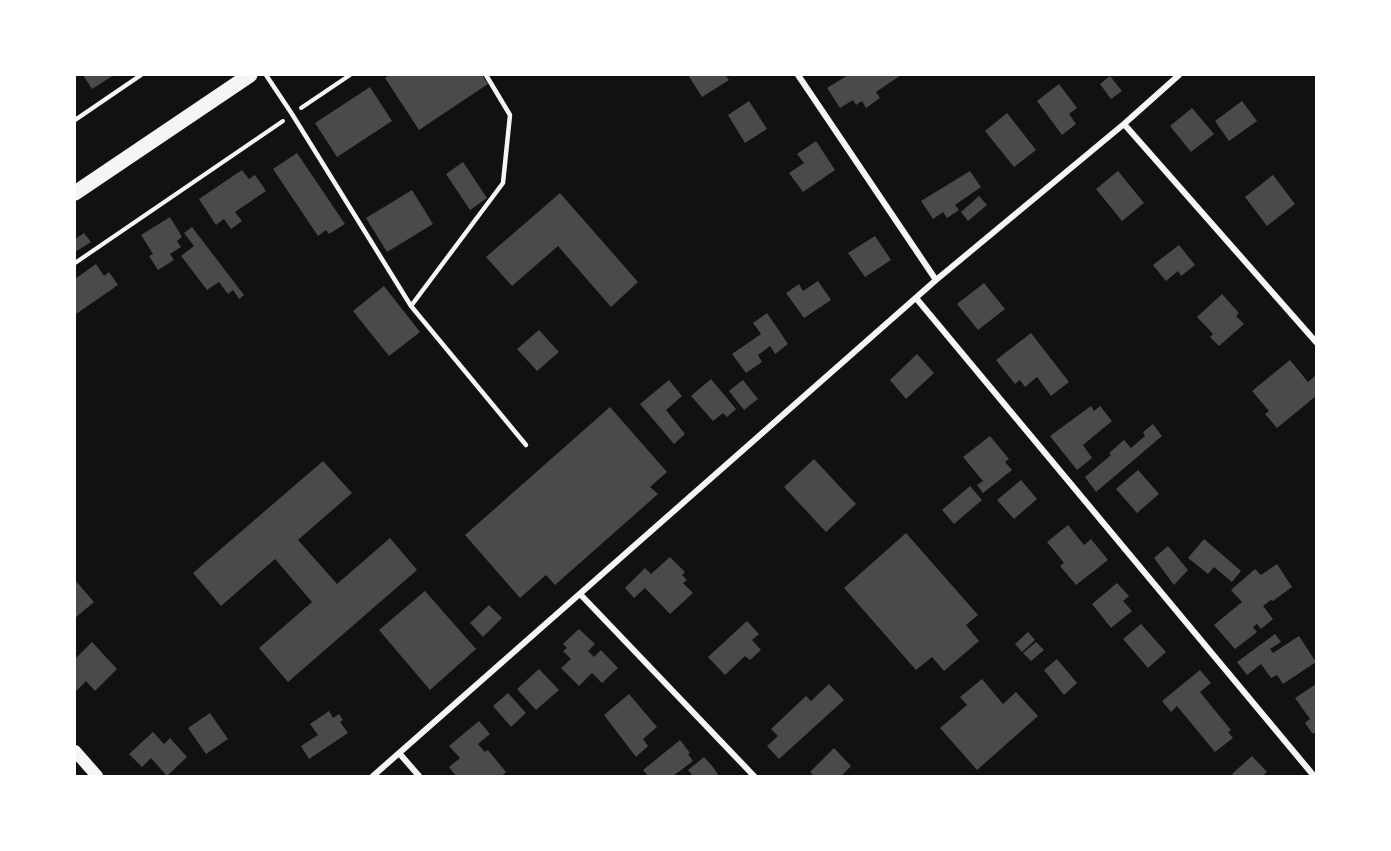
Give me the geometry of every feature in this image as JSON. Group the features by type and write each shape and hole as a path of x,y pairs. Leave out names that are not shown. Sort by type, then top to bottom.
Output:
{"main road":[{"path":"75,193 250,75"},
{"path":"75,751 97,776"}],"street":[{"path":"798,75 936,280"},
{"path":"374,776 936,280 1124,124 1179,75"},
{"path":"1124,124 1316,342"},
{"path":"916,298 1314,776"},
{"path":"580,594 754,776"},
{"path":"399,753 419,776"}],"lane":[{"path":"75,120 141,75"},
{"path":"266,75 411,306 526,445"},
{"path":"411,306 502,183 510,115 486,75"}],"path":[{"path":"75,263 350,75"}],"building":[{"path":"83,75 114,75 92,89"},
{"path":"389,75 482,75 488,84 419,130 385,78"},
{"path":"688,75 725,75 729,80 702,97"},
{"path":"848,75 901,75 876,92 880,98 866,108 862,101 856,105 853,100 840,108 827,88"},
{"path":"1110,76 1122,91 1111,99 1100,84"},
{"path":"1059,84 1077,108 1069,114 1076,124 1062,135 1037,101"},
{"path":"370,87 392,121 337,157 315,123"},
{"path":"749,101 767,129 745,143 728,115"},
{"path":"1242,101 1257,121 1229,141 1215,121"},
{"path":"1192,108 1214,134 1191,152 1170,126"},
{"path":"1007,113 1036,150 1014,167 985,131"},
{"path":"816,141 835,170 803,192 789,173 804,163 797,154"},
{"path":"297,153 345,224 329,234 326,230 318,236 273,169"},
{"path":"463,162 487,198 470,210 446,174"},
{"path":"242,170 249,179 255,175 266,191 235,212 242,221 231,229 224,219 216,225 199,199"},
{"path":"970,171 981,187 955,205 959,210 947,218 943,212 933,219 921,201"},
{"path":"1118,171 1144,203 1122,221 1096,189"},
{"path":"1273,175 1295,204 1267,226 1245,197"},
{"path":"412,190 433,224 387,252 366,218"},
{"path":"560,193 638,282 611,307 558,246 512,286 486,257"},
{"path":"979,196 987,205 968,221 961,212"},
{"path":"170,217 182,237 177,241 181,247 170,254 174,260 158,270 149,256 153,254 141,235"},
{"path":"192,227 244,295 239,299 233,290 228,294 219,282 207,290 181,256 194,246 184,233"},
{"path":"84,233 91,242 75,252 75,239"},
{"path":"875,236 891,260 865,277 848,253"},
{"path":"1179,245 1195,265 1181,276 1178,271 1166,281 1153,265"},
{"path":"96,264 104,276 109,272 118,285 76,314 75,279"},
{"path":"818,281 831,300 804,318 786,293 799,284 803,291"},
{"path":"984,283 1005,309 978,330 957,304"},
{"path":"384,286 420,332 389,356 353,311"},
{"path":"1222,294 1239,313 1236,316 1244,324 1219,346 1210,337 1213,334 1197,317"},
{"path":"767,313 788,344 775,354 770,346 758,355 762,362 746,373 732,354 761,334 753,323"},
{"path":"539,330 559,352 537,371 517,349"},
{"path":"1031,333 1069,382 1051,396 1037,377 1025,387 1020,380 1015,384 996,360"},
{"path":"917,354 934,373 906,399 890,380"},
{"path":"1290,360 1308,382 1316,375 1316,396 1277,428 1265,414 1269,411 1252,391"},
{"path":"711,379 736,409 727,417 723,413 713,421 691,396"},
{"path":"669,380 682,396 666,410 685,434 674,444 640,404"},
{"path":"743,380 758,399 744,410 729,391"},
{"path":"1091,406 1094,411 1100,406 1112,421 1083,445 1092,458 1077,470 1050,436"},
{"path":"610,407 667,472 650,487 658,494 555,585 546,575 520,598 465,535"},
{"path":"1153,424 1162,436 1096,492 1085,477 1111,455 1109,453 1124,440 1131,448 1145,436 1143,432"},
{"path":"990,436 1009,459 1005,462 1012,470 983,493 977,485 983,481 963,457"},
{"path":"814,459 856,504 826,532 784,487"},
{"path":"323,461 352,493 298,540 337,584 390,538 417,570 288,682 259,648 312,602 275,559 221,606 193,573"},
{"path":"1138,470 1159,494 1137,513 1116,489"},
{"path":"1021,480 1037,499 1014,519 997,500"},
{"path":"970,486 982,500 954,524 942,510"},
{"path":"1068,525 1084,545 1091,539 1108,560 1076,585 1060,566 1064,563 1047,542"},
{"path":"906,533 978,615 966,625 979,641 944,671 932,657 916,670 844,588"},
{"path":"1204,539 1241,571 1232,582 1214,567 1208,574 1188,558"},
{"path":"1168,546 1188,570 1174,585 1154,558"},
{"path":"670,557 685,572 682,575 687,580 683,583 693,593 670,614 645,588 634,598 625,588 645,568 651,574"},
{"path":"1277,564 1292,587 1263,606 1273,619 1261,629 1257,624 1253,627 1257,632 1235,649 1214,625 1242,602 1231,590 1255,569 1261,575"},
{"path":"75,580 94,602 75,618"},
{"path":"1117,583 1129,596 1123,601 1132,611 1111,628 1092,604"},
{"path":"425,591 476,649 430,690 379,630"},
{"path":"489,605 502,618 483,637 470,623"},
{"path":"747,621 759,634 752,640 761,650 750,660 745,656 725,675 708,657"},
{"path":"1141,624 1166,652 1148,668 1123,639"},
{"path":"579,629 595,644 588,651 594,657 601,650 618,668 602,683 592,673 579,686 561,668 571,659 563,651 567,648 563,644"},
{"path":"1028,632 1035,640 1022,652 1015,644"},
{"path":"1275,634 1281,642 1270,649 1273,653 1299,636 1316,662 1283,684 1277,675 1271,678 1261,664 1247,675 1237,662"},
{"path":"92,642 117,669 95,691 86,681 75,692 75,659"},
{"path":"1036,642 1044,650 1031,661 1023,653"},
{"path":"1057,659 1077,683 1064,695 1044,670"},
{"path":"539,669 559,690 536,710 517,689"},
{"path":"1200,670 1211,683 1200,692 1231,730 1228,732 1233,738 1215,752 1177,706 1171,712 1162,701"},
{"path":"982,679 1003,704 1016,692 1038,716 977,770 940,728 967,705 960,697"},
{"path":"829,684 844,700 779,759 767,746 778,736 771,729 806,696 811,701"},
{"path":"1316,684 1316,732 1313,734 1305,723 1310,719 1295,698"},
{"path":"508,693 526,713 511,727 493,706"},
{"path":"629,694 657,727 643,739 648,746 636,757 604,715"},
{"path":"329,711 333,718 339,714 343,720 340,722 348,733 309,759 301,746 318,735 310,724"},
{"path":"210,713 228,739 206,754 188,728"},
{"path":"479,721 490,734 478,744 485,752 488,750 506,772 502,776 456,776 449,767 460,758 449,746"},
{"path":"153,732 164,744 170,738 187,757 167,776 151,758 142,767 129,754"},
{"path":"680,740 693,761 673,776 648,776 643,770"},
{"path":"834,748 851,766 841,776 814,776 810,772"},
{"path":"1252,756 1267,772 1262,776 1234,776 1232,774"},
{"path":"704,757 719,776 693,776 688,770"}]}
